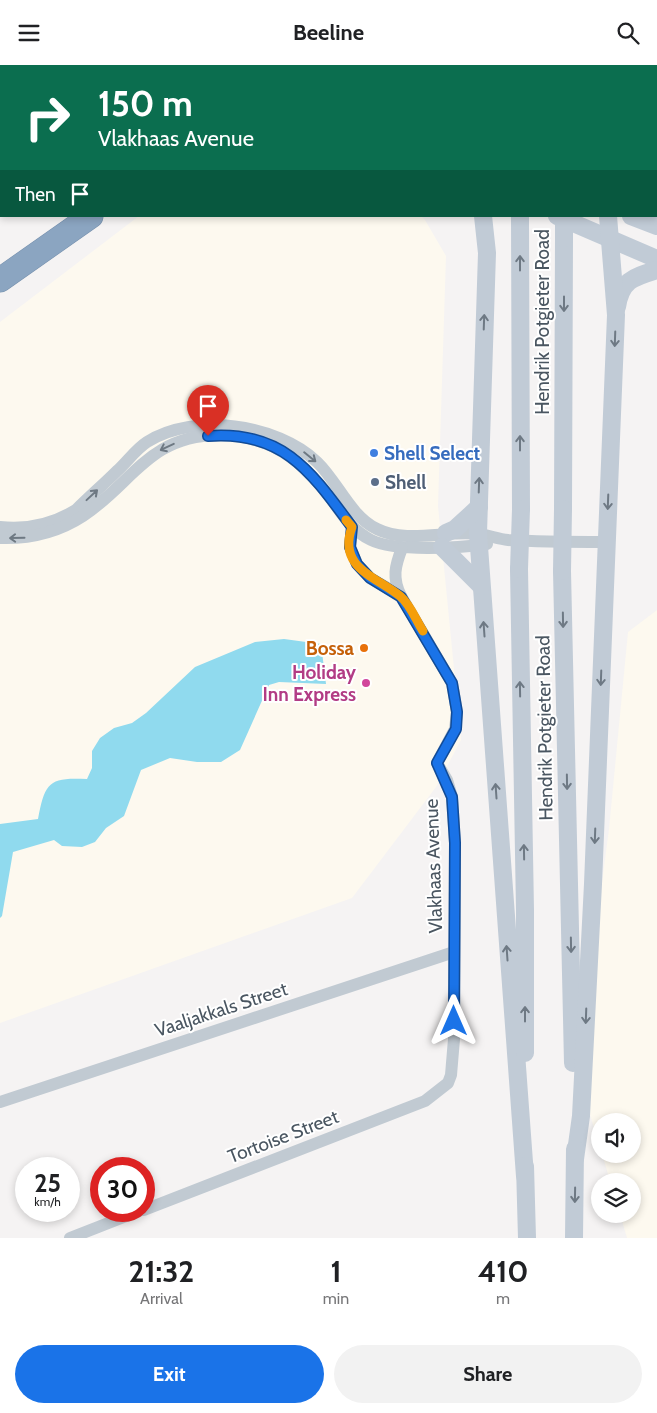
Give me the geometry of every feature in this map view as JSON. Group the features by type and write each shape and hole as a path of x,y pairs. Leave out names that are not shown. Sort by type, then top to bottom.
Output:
{"highway":[{"path":"0,280 90,217"}],"main road":[{"path":"471,217 487,253"},
{"path":"483,217 487,253 478,539 525,1176"},
{"name":"Hendrik Potgieter Road","path":"520,217 521,509 519,569 525,909 525,1176 527,1238"},
{"path":"560,217 657,259"},
{"name":"Hendrik Potgieter Road","path":"564,217 564,509 562,571 575,1159 574,1238"},
{"path":"575,1159 581,1116 594,875 616,315 608,238 608,217"},
{"path":"634,217 657,225"},
{"path":"616,315 621,290 628,282 657,270"},
{"path":"479,507 444,540 481,586"}],"street":[{"path":"0,527 46,524 64,517 76,510 145,443 163,433 192,426 220,425 257,431 290,443 306,453 328,474 357,523 378,530 397,535 444,540 606,542"},
{"path":"0,538 25,538 58,529 84,515 152,455 168,445 197,437 219,435 249,439 285,451 318,481 375,541 402,548 444,540"},
{"name":"Vlakhaas Avenue","path":"357,523 350,547 362,571 401,597 446,671 454,692 457,712 456,729 437,763 452,797 455,843 454,1039 451,1075 448,1083 435,1094"},
{"path":"401,597 394,578 396,564 402,548"},
{"name":"Vaaljakkals Street","path":"0,1102 454,952"},
{"name":"Tortoise Street","path":"155,1205 425,1101 435,1094"},
{"path":"70,1238 111,1222"}],"shaded area":[{"path":"138,217 422,217 446,256 438,506 461,740 436,787 352,898 0,1023 0,322"},
{"path":"657,610 657,1238 627,1238 623,1223 641,1223 641,1173 608,1173 605,1163 641,1163 641,1113 591,1113 591,1118 586,1101 588,989 609,829 628,632"}],"water":[{"path":"284,639 321,644 326,684 279,682 269,685 240,750 221,762 197,762 170,758 141,770 124,816 106,828 95,842 82,847 62,846 54,840 13,852 2,916 0,918 0,824 38,819 43,797 51,784 64,779 87,779 92,768 92,751 100,738 114,728 132,723 146,713 195,667 255,642"}],"slow traffic":[{"path":"346,520 352,527 350,531 350,547 352,556 362,571 401,597 423,631"}],"place":[{"name":"Shell Select","path":"374,453"},
{"name":"Shell","path":"375,482"},
{"name":"Bossa","path":"364,648"},
{"name":"Holiday Inn Express","path":"366,683"}],"route":[{"path":"208,436 219,435 249,439 285,451 318,481 352,527 350,531 350,547 352,556 362,571 370,578 401,597 452,683 457,712 456,729 437,763 447,780 452,797 455,843 454,1021"}]}
